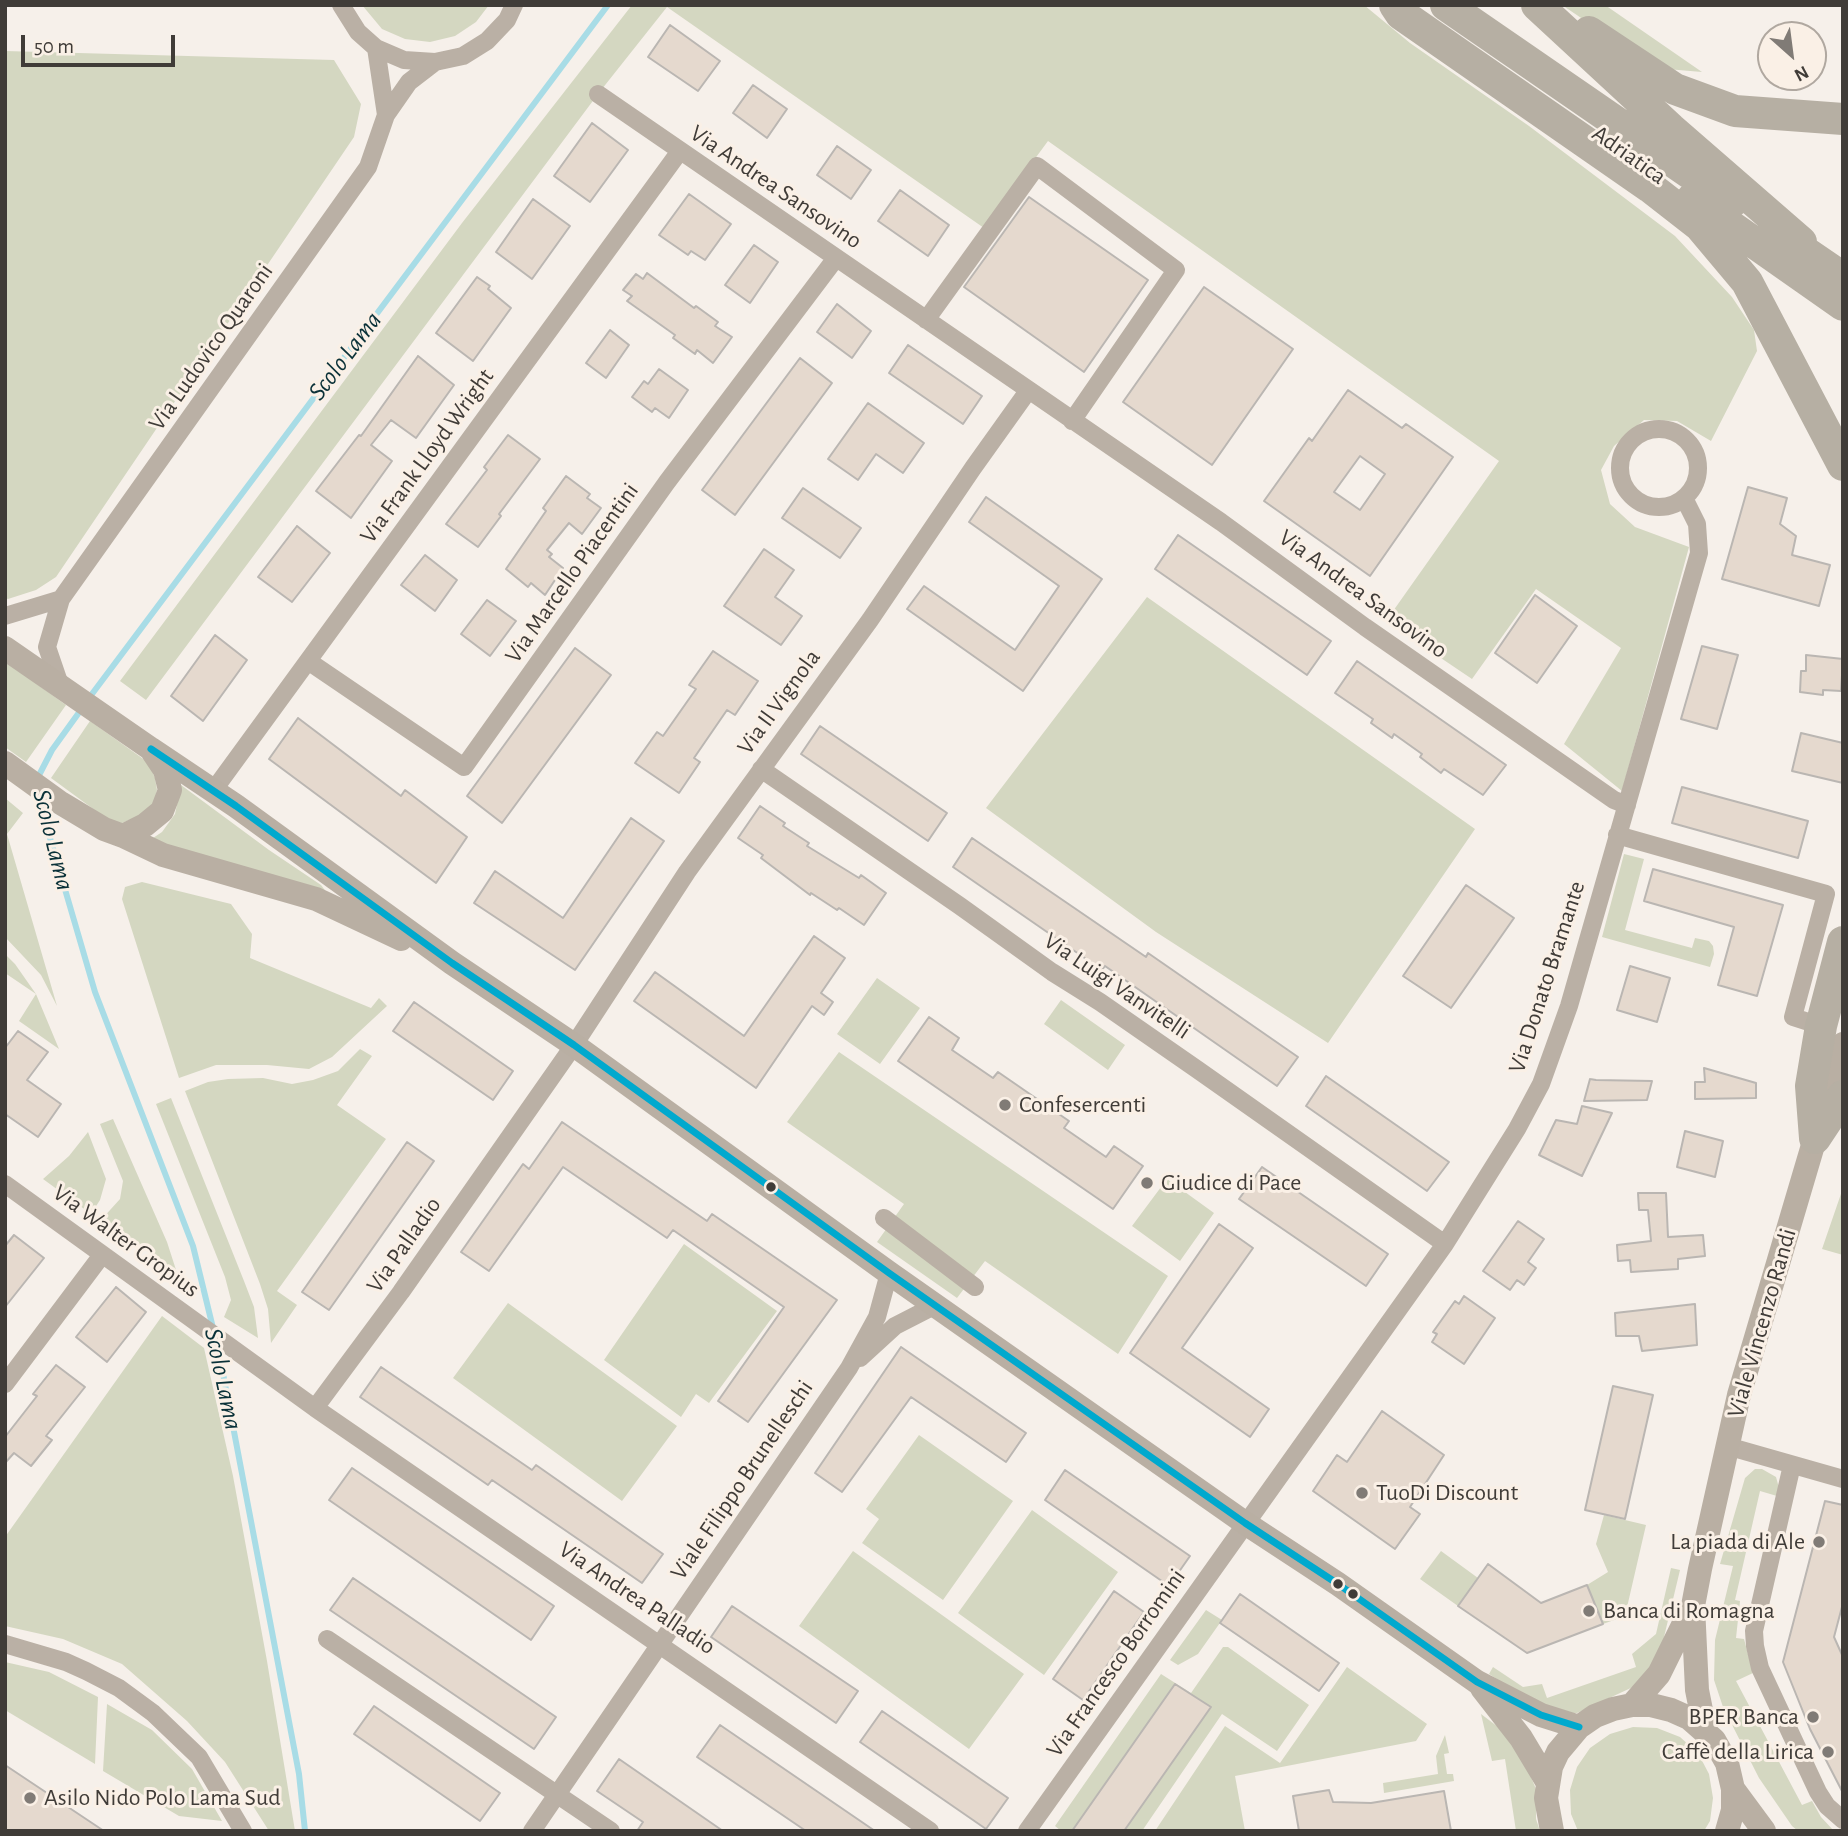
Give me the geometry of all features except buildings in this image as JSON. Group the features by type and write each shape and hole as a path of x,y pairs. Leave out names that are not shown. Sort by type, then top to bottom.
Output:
{"highway":[{"path":"1395,5 1401,14 1650,187 1700,226 1747,282 1843,465"},
{"name":"Adriatica","path":"1415,5 1843,305"},
{"name":"Adriatica","path":"1446,5 1843,277"},
{"path":"1537,5 1671,129 1843,277"},
{"path":"1549,5 1675,89 1735,111 1843,119"},
{"path":"1815,1139 1811,1086 1832,1035 1843,942"},
{"path":"1815,1139 1843,1096"}],"main road":[{"path":"5,648 214,791 452,963 574,1045 889,1273 1245,1523 1338,1584 1477,1682 1541,1715 1579,1727"},
{"path":"123,836 145,825 162,811 170,790 165,771 151,749"},
{"path":"10,769 104,829 163,855 316,899 452,963"},
{"name":"Viale Vincenzo Randi","path":"1632,1705 1659,1674 1693,1606 1739,1395 1815,1139"},
{"name":"Viale Vincenzo Randi","path":"1693,1606 1697,1690 1705,1730"},
{"path":"1477,1682 1521,1738 1548,1783"},
{"path":"1552,1831 1548,1812 1548,1783 1558,1752 1579,1727 1595,1716 1632,1705 1651,1705 1671,1710 1689,1718 1714,1740 1727,1763 1733,1789 1733,1810 1727,1831"},
{"path":"1733,1789 1764,1831"}],"street":[{"path":"341,5 358,32 376,48 404,60 435,62 463,56 487,41 507,20 514,5"},
{"name":"Via Ludovico Quaroni","path":"376,48 386,115"},
{"name":"Via Ludovico Quaroni","path":"60,685 47,647 61,599 368,167 386,115 409,82 435,62"},
{"name":"Via Andrea Sansovino","path":"598,94 1221,522 1614,800 1627,805"},
{"name":"Via Frank Lloyd Wright","path":"214,791 680,151"},
{"path":"926,320 1037,166 1176,270 1072,421"},
{"name":"Via Marcello Piacentini","path":"308,661 464,767 667,482 836,258"},
{"name":"Via Il Vignola","path":"574,1045 687,872 870,620 1028,391"},
{"path":"1662,429 1675,432 1693,447 1697,457 1697,480 1684,498 1673,505 1660,507 1636,500 1627,491 1620,467 1622,454 1628,443 1650,430 1662,429"},
{"name":"Via Donato Bramante","path":"1245,1523 1445,1244 1517,1129 1541,1084 1569,1006 1699,553 1697,524 1684,498"},
{"path":"5,616 61,599"},
{"name":"Via Luigi Vanvitelli","path":"761,769 1052,972 1209,1077 1445,1244"},
{"path":"1617,835 1826,894 1793,1017 1832,1035"},
{"name":"Via Palladio","path":"315,1408 401,1292 574,1045"},
{"name":"Via Walter Gropius","path":"5,1184 315,1408"},
{"path":"884,1218 975,1287"},
{"path":"5,1384 102,1255"},
{"name":"Viale Filippo Brunelleschi","path":"532,1831 849,1368 877,1317 889,1273"},
{"name":"Viale Filippo Brunelleschi","path":"849,1368 895,1326 936,1305"},
{"name":"Via Andrea Palladio","path":"315,1408 930,1831"},
{"path":"1727,1446 1843,1479"},
{"path":"1792,1465 1754,1630 1755,1646 1760,1668 1818,1792 1827,1806 1843,1819"},
{"name":"Via Francesco Borromini","path":"1027,1831 1245,1523"},
{"path":"327,1639 611,1831"},
{"path":"5,1644 66,1662 86,1671 119,1688 153,1713 199,1757 243,1831"}],"green space":[{"path":"362,5 489,5 476,22 455,36 430,42 405,39 382,29"},
{"path":"632,5 1364,5 1410,43 1529,126 1675,236 1732,297 1754,330 1757,351 1711,441 1677,421 1644,420 1614,446 1601,470 1610,504 1635,527 1689,547 1622,791 1564,744 1621,648 1536,589 1472,679 1386,621 1499,461 1048,141 984,228 667,7 598,94 146,700 120,681 462,223"},
{"path":"1562,5 1605,5 1702,72 1655,68"},
{"path":"5,51 334,60 361,104 354,137 56,577 36,590 8,599 5,598"},
{"path":"1147,597 1475,829 1328,1043 1156,932 986,808"},
{"path":"5,661 66,705 26,762 5,747"},
{"path":"90,721 149,763 155,778 157,790 154,803 139,816 122,823 111,822 51,778"},
{"path":"181,785 321,885 327,893 147,842 162,832 175,814"},
{"path":"5,798 23,813 7,834 57,1006 41,975 5,937"},
{"path":"1624,854 1644,859 1625,930 1692,948 1695,938 1709,941 1714,954 1710,967 1602,937"},
{"path":"142,882 231,904 252,934 250,958 371,1008 379,998 387,1006 332,1057 309,1069 267,1065 216,1065 179,1078 122,899 125,887"},
{"path":"5,954 15,964 36,994 5,973"},
{"path":"877,978 920,1008 880,1064 837,1034"},
{"path":"36,994 59,1049 19,1021"},
{"path":"1061,1000 1125,1045 1108,1070 1044,1024"},
{"path":"360,1049 372,1056 337,1105 386,1139 277,1291 297,1305 271,1343 268,1309 260,1284 185,1091 208,1082 228,1079 263,1078 292,1084 313,1080 338,1071"},
{"path":"839,1052 1168,1276 1118,1354 985,1261 957,1298 877,1242 904,1204 787,1122"},
{"path":"171,1098 254,1307 258,1338 224,1317 231,1300 225,1277 156,1104"},
{"path":"113,1119 167,1242 178,1276 157,1268 154,1256 101,1220 120,1199 123,1181 100,1124"},
{"path":"88,1132 106,1179 100,1200 91,1214 43,1179 69,1156"},
{"path":"1167,1179 1214,1213 1180,1261 1132,1226"},
{"path":"1843,1188 1843,1255 1822,1249"},
{"path":"684,1244 777,1311 709,1403 696,1394 681,1417 604,1360"},
{"path":"508,1303 677,1426 622,1501 453,1378"},
{"path":"162,1316 204,1348 233,1476 295,1831 269,1831 225,1762 187,1721 122,1664 63,1639 5,1626 5,1537"},
{"path":"919,1435 1013,1501 943,1600 862,1543 879,1519 866,1509"},
{"path":"1755,1469 1762,1469 1776,1477 1779,1488 1777,1496 1760,1491 1735,1600 1740,1601 1736,1638 1744,1639 1753,1673 1736,1681 1802,1805 1812,1801 1821,1817 1834,1831 1798,1831 1792,1826 1759,1778 1723,1707 1714,1680 1715,1640 1733,1566 1720,1564 1745,1478"},
{"path":"1032,1510 1118,1572 1044,1675 958,1613"},
{"path":"1604,1515 1646,1525 1625,1616 1603,1624 1587,1585 1608,1572 1596,1544"},
{"path":"853,1551 1024,1674 969,1749 799,1626"},
{"path":"1441,1551 1478,1578 1458,1606 1420,1579"},
{"path":"1671,1568 1680,1570 1659,1658 1633,1687 1577,1713 1562,1713 1516,1692 1489,1674 1493,1667 1523,1687 1542,1684 1547,1698 1636,1667 1632,1654 1656,1634"},
{"path":"1206,1610 1222,1620 1198,1654 1178,1665 1170,1660"},
{"path":"1223,1647 1228,1647 1309,1705 1277,1751 1222,1714 1142,1831 1061,1831 1055,1826 1161,1674 1191,1693"},
{"path":"5,1662 49,1672 98,1697 95,1764 5,1710"},
{"path":"1347,1667 1427,1724 1416,1741 1235,1776 1245,1831 1155,1831 1225,1726 1280,1763"},
{"path":"107,1704 152,1730 192,1769 222,1821 179,1816 103,1771"},
{"path":"1481,1714 1506,1733 1528,1770 1536,1789 1536,1819 1540,1831 1516,1831 1505,1759 1492,1761"},
{"path":"1633,1727 1657,1728 1680,1737 1698,1753 1709,1774 1713,1798 1710,1821 1704,1831 1578,1831 1571,1814 1570,1790 1577,1767 1590,1748 1610,1734"},
{"path":"1445,1735 1449,1753 1444,1754 1447,1774 1453,1774 1454,1781 1384,1793 1383,1783 1438,1774 1436,1756"}],"waterway":[{"name":"Scolo Lama","path":"89,698 608,5"},
{"name":"Scolo Lama","path":"36,781 52,750 83,707"},
{"name":"Scolo Lama","path":"38,797 95,992 193,1246 213,1328"},
{"name":"Scolo Lama","path":"217,1342 299,1774 305,1831"}],"transit line":[{"path":"151,749 236,806 452,963 574,1045 889,1273 1477,1682 1541,1715 1579,1727"}],"place":[{"name":"Confesercenti","path":"1005,1105"},
{"name":"Giudice di Pace","path":"1147,1183"},
{"name":"TuoDi Discount","path":"1362,1493"},
{"name":"La piada di Ale","path":"1819,1542"},
{"name":"Banca di Romagna","path":"1589,1611"},
{"name":"BPER Banca","path":"1813,1717"},
{"name":"Caffè della Lirica","path":"1828,1752"},
{"name":"Asilo Nido Polo Lama Sud","path":"30,1798"}]}
